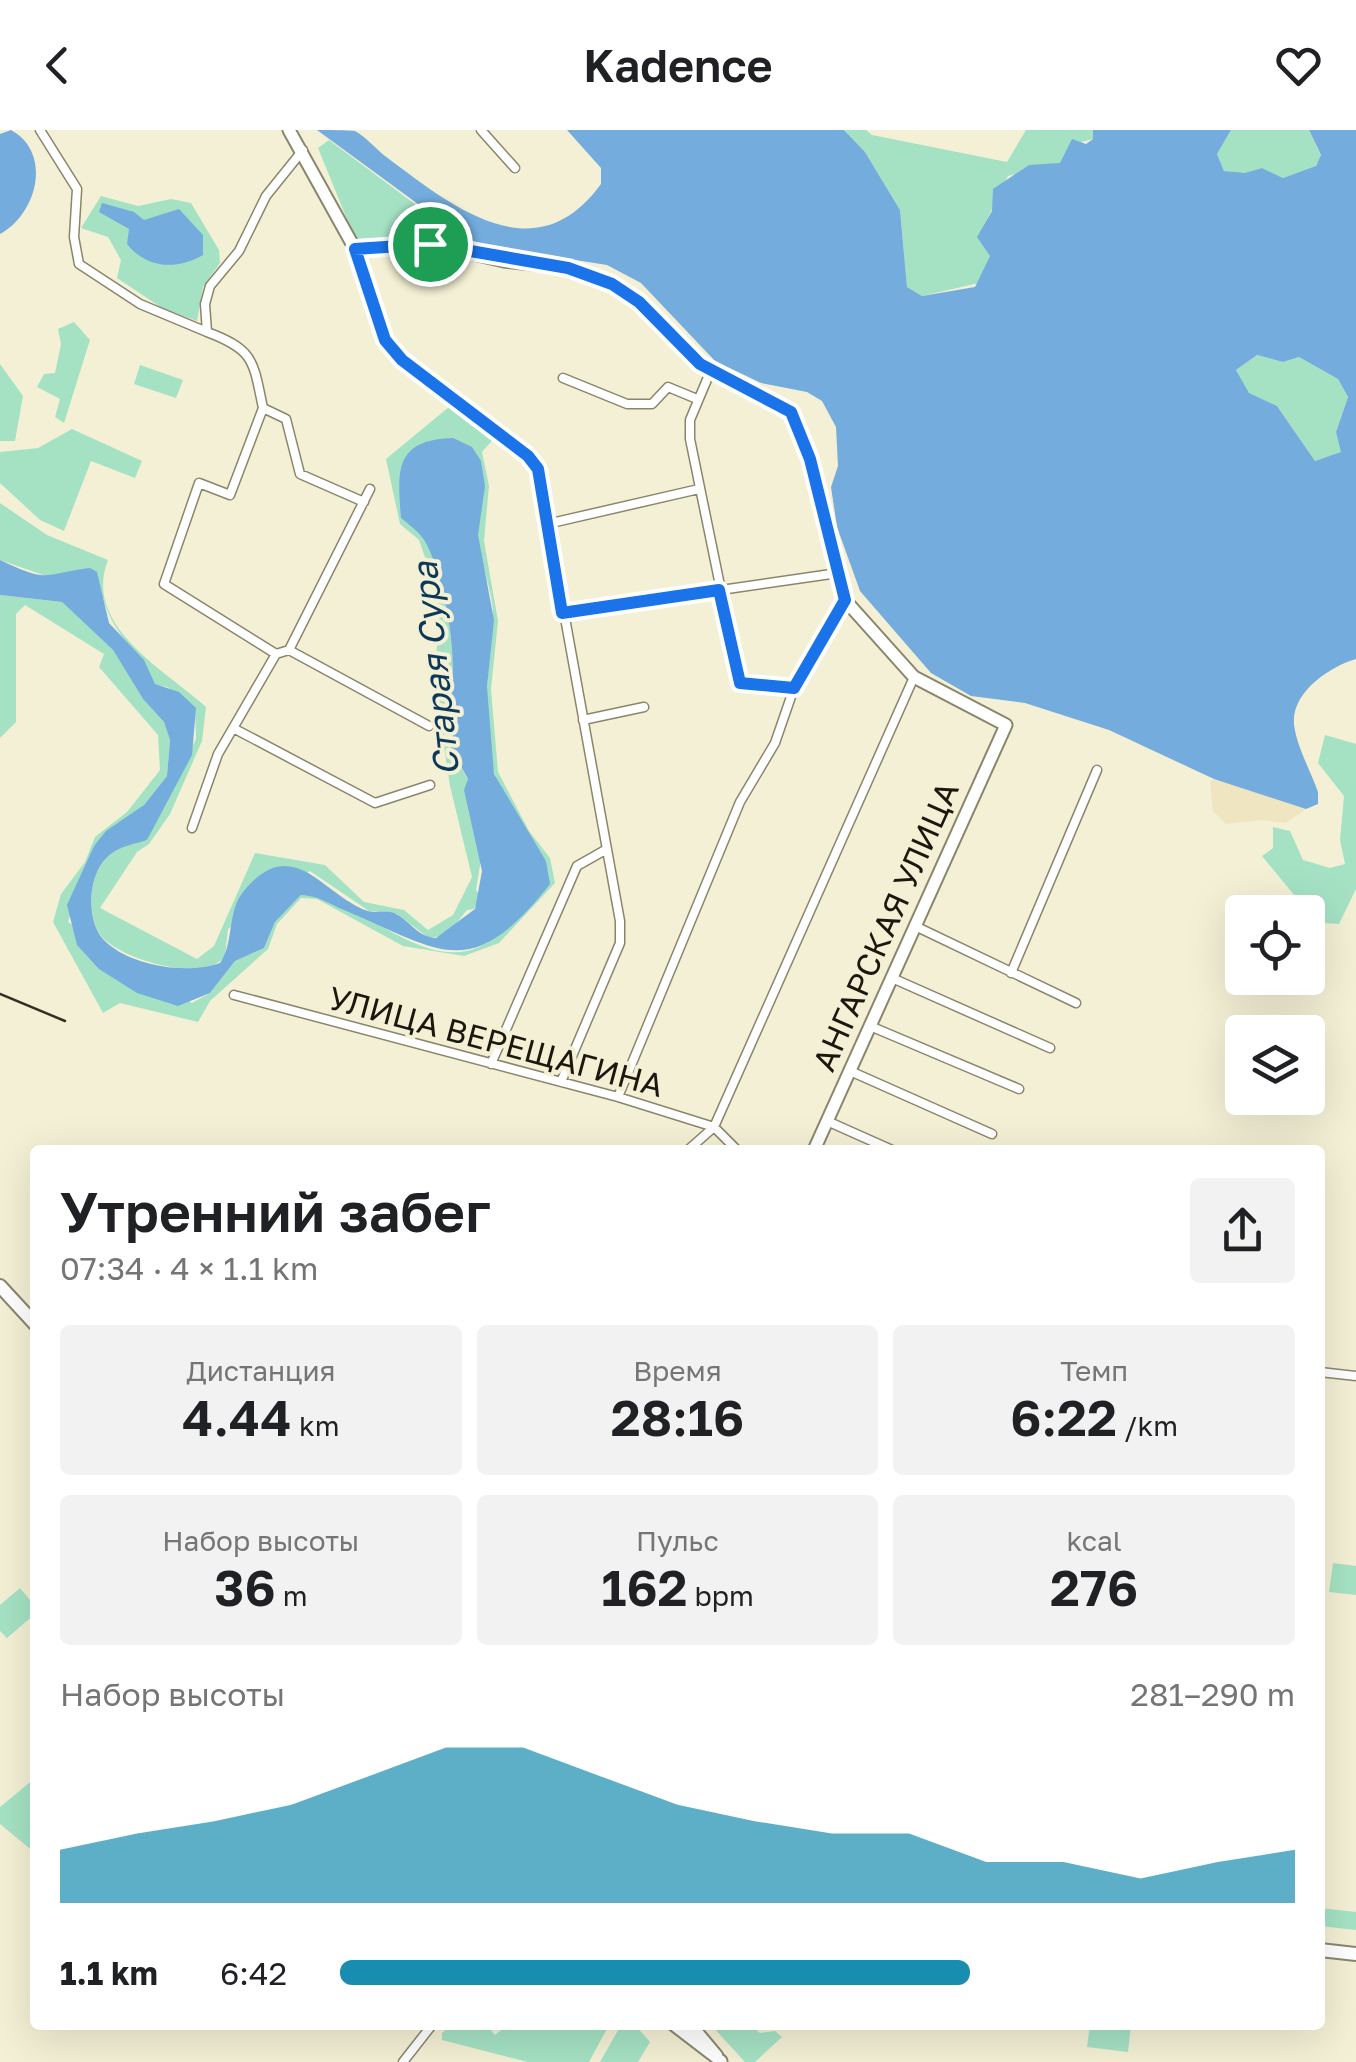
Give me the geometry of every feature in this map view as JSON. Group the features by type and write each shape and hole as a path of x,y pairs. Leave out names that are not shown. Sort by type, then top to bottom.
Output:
{"main road":[{"path":"0,1286 30,1319"},
{"path":"1325,1951 1356,1954"}],"street":[{"path":"40,130 77,189 78,264 140,304 240,344 249,353 263,408 230,495 199,483 164,584 276,654"},
{"path":"289,130 355,249 385,340 402,360 528,456 538,469 607,849 620,944 560,1082"},
{"path":"481,130 515,168"},
{"path":"207,332 205,304 210,286 239,251 266,196 303,150"},
{"path":"355,249 430,244 568,268 612,284 639,302 711,370 791,412 810,459 845,600 914,677 714,1127 694,1145"},
{"path":"711,370 698,399 690,439 740,683 794,688"},
{"path":"563,378 627,404 652,404 668,387 698,399"},
{"path":"263,408 286,419 300,474 364,502"},
{"path":"547,524 699,489"},
{"path":"289,650 370,490"},
{"path":"562,613 838,573"},
{"path":"618,1096 740,802 775,742 794,688 845,600"},
{"path":"192,828 218,754 276,654 289,650 429,726"},
{"name":"АНГАРСКАЯ УЛИЦА","path":"816,1145 1006,725 914,677"},
{"path":"584,720 644,707"},
{"path":"233,728 375,803 430,786"},
{"path":"1012,972 1097,770"},
{"path":"491,1064 577,866 607,849"},
{"path":"915,926 1076,1003"},
{"path":"892,978 1050,1048"},
{"name":"УЛИЦА ВЕРЕЩАГИНА","path":"234,996 618,1096 714,1127 732,1145"},
{"path":"870,1026 1020,1089"},
{"path":"850,1070 992,1134"},
{"path":"827,1121 881,1145"},
{"path":"1325,1373 1356,1376"},
{"path":"403,2062 428,2030"},
{"path":"680,2030 722,2062"},
{"path":"695,2030 722,2062"}],"green space":[{"path":"844,130 866,130 872,135 1007,162 1026,130 1093,130 1093,139 1078,143 1060,163 1008,176 980,234 990,256 979,283 922,296 907,287 900,210 865,152"},
{"path":"1231,130 1309,130 1321,156 1315,167 1283,178 1262,168 1245,174 1224,171 1217,154"},
{"path":"329,140 439,222 431,238 375,243 355,239 318,148"},
{"path":"101,196 138,206 171,199 191,203 219,250 220,263 203,287 197,321 162,308 117,278 121,260 108,237 81,228"},
{"path":"74,322 90,340 64,423 55,417 60,399 37,387 44,374 55,373 61,344 58,329"},
{"path":"1257,355 1283,362 1299,357 1338,379 1348,397 1336,432 1342,452 1315,461 1277,406 1249,394 1236,370"},
{"path":"0,364 23,396 15,441 0,441"},
{"path":"140,365 183,380 176,398 134,384"},
{"path":"455,402 497,435 482,452 489,486 484,541 498,621 491,689 498,772 529,831 550,858 555,883 499,943 464,956 403,946 317,899 301,898 277,924 268,949 210,1001 198,1022 120,1003 103,1013 53,922 61,894 85,862 95,837 127,812 160,770 158,735 99,667 104,654 25,605 16,614 16,722 0,738 0,595 62,602 113,650 143,699 164,722 170,740 167,776 144,805 94,846 68,922 192,1003 210,993 235,961 264,948 275,922 301,895 327,900 430,949 456,952 482,946 529,903 546,861 505,798 490,757 486,698 493,611 478,538 481,461 401,518 424,540 445,599 453,673 446,709 452,724 451,748 468,780 481,859 476,890 480,896 474,909 467,910 447,935 429,938 397,914 369,911 310,871 228,929 225,956 201,968 165,966 114,947 98,931 92,908 94,883 103,861 119,849 147,840 196,739 195,708 167,687 155,685 111,618 103,598 96,572 77,570 52,578 0,560 0,503 47,535 108,560 103,584 107,606 117,626 150,662 206,707 202,741 170,814 149,844 137,852 100,908 197,959 214,946 255,853 325,865 364,902 404,910 428,930 453,915 472,877 450,786 433,676 440,624 436,589 419,540 400,524 386,459"},
{"path":"72,429 142,461 135,478 91,461 64,531 40,520 0,483 0,452 38,448"},
{"path":"1325,735 1356,744 1356,889 1339,924 1325,923 1325,895 1294,895 1262,856 1273,848 1273,827 1290,831 1303,860 1330,868 1345,864 1340,840 1344,796 1318,763"},
{"path":"1333,1563 1356,1566 1356,1595 1329,1592"},
{"path":"20,1588 30,1600 30,1618 7,1638 0,1631 0,1605"},
{"path":"30,1782 30,1849 0,1824 0,1807"},
{"path":"1325,1909 1356,1912 1356,1930 1325,1927"},
{"path":"606,2030 589,2062 528,2062 442,2040 442,2033"},
{"path":"618,2030 639,2030 650,2042 638,2062 600,2062"},
{"path":"716,2030 775,2031 782,2037 755,2062 745,2062"},
{"path":"1089,2030 1130,2030 1128,2052 1087,2047"}],"sand":[{"path":"1214,779 1306,809 1286,823 1263,820 1226,824 1213,811 1210,782"}],"water":[{"path":"11,130 32,153 35,183 23,213 0,234 0,134"},
{"path":"317,130 355,131 465,211 493,223 521,228 549,225 576,211 601,184 601,168 567,130 844,130 865,152 900,210 907,287 922,296 975,287 990,256 977,237 992,211 993,189 1029,165 1060,163 1072,139 1086,144 1093,139 1093,130 1231,130 1217,154 1224,171 1245,173 1262,168 1283,178 1316,166 1321,155 1309,130 1356,130 1356,659 1314,682 1295,712 1295,732 1318,792 1318,804 1306,809 1214,779 1109,730 1025,703 971,696 931,673 860,591 837,527 831,487 838,466 836,427 822,401 807,392 761,383 715,361 641,283 607,265 487,246 463,237","holes":["1257,355 1283,362 1299,357 1338,379 1348,397 1336,432 1341,452 1315,461 1277,406 1249,393 1236,370"]},
{"path":"102,203 134,212 144,220 179,209 203,235 203,255 173,265 144,258 127,244 129,229 99,212"},
{"path":"453,438 472,447 481,461 485,486 478,535 494,620 487,687 494,774 546,861 550,884 498,936 476,947 454,950 431,946 323,900 301,895 275,922 264,948 235,961 210,993 178,1006 137,993 99,969 77,945 67,905 94,846 106,831 144,805 167,776 170,740 164,722 143,699 113,650 62,602 0,595 0,560 38,575 90,568 97,572 109,623 144,660 155,684 179,692 196,708 192,755 147,840 115,851 98,871 92,908 93,920 103,939 127,956 158,966 191,968 220,963 238,900 261,874 277,867 293,867 307,873 352,903 368,911 394,913 420,933 436,938 475,909 482,871 464,790 468,779 451,748 452,724 446,709 453,673 445,599 424,540 401,518 399,485 400,472 410,451 420,444"}],"railway":[{"path":"0,994 65,1021"}],"route":[{"path":"430,244 504,260 568,268 612,284 639,302 700,364 791,412 810,459 845,600 794,688 740,683 719,590 562,613 538,469 528,456 402,360 385,340 355,249 430,244"}],"water label":[{"name":"Старая Сура","path":"435,669"}]}
